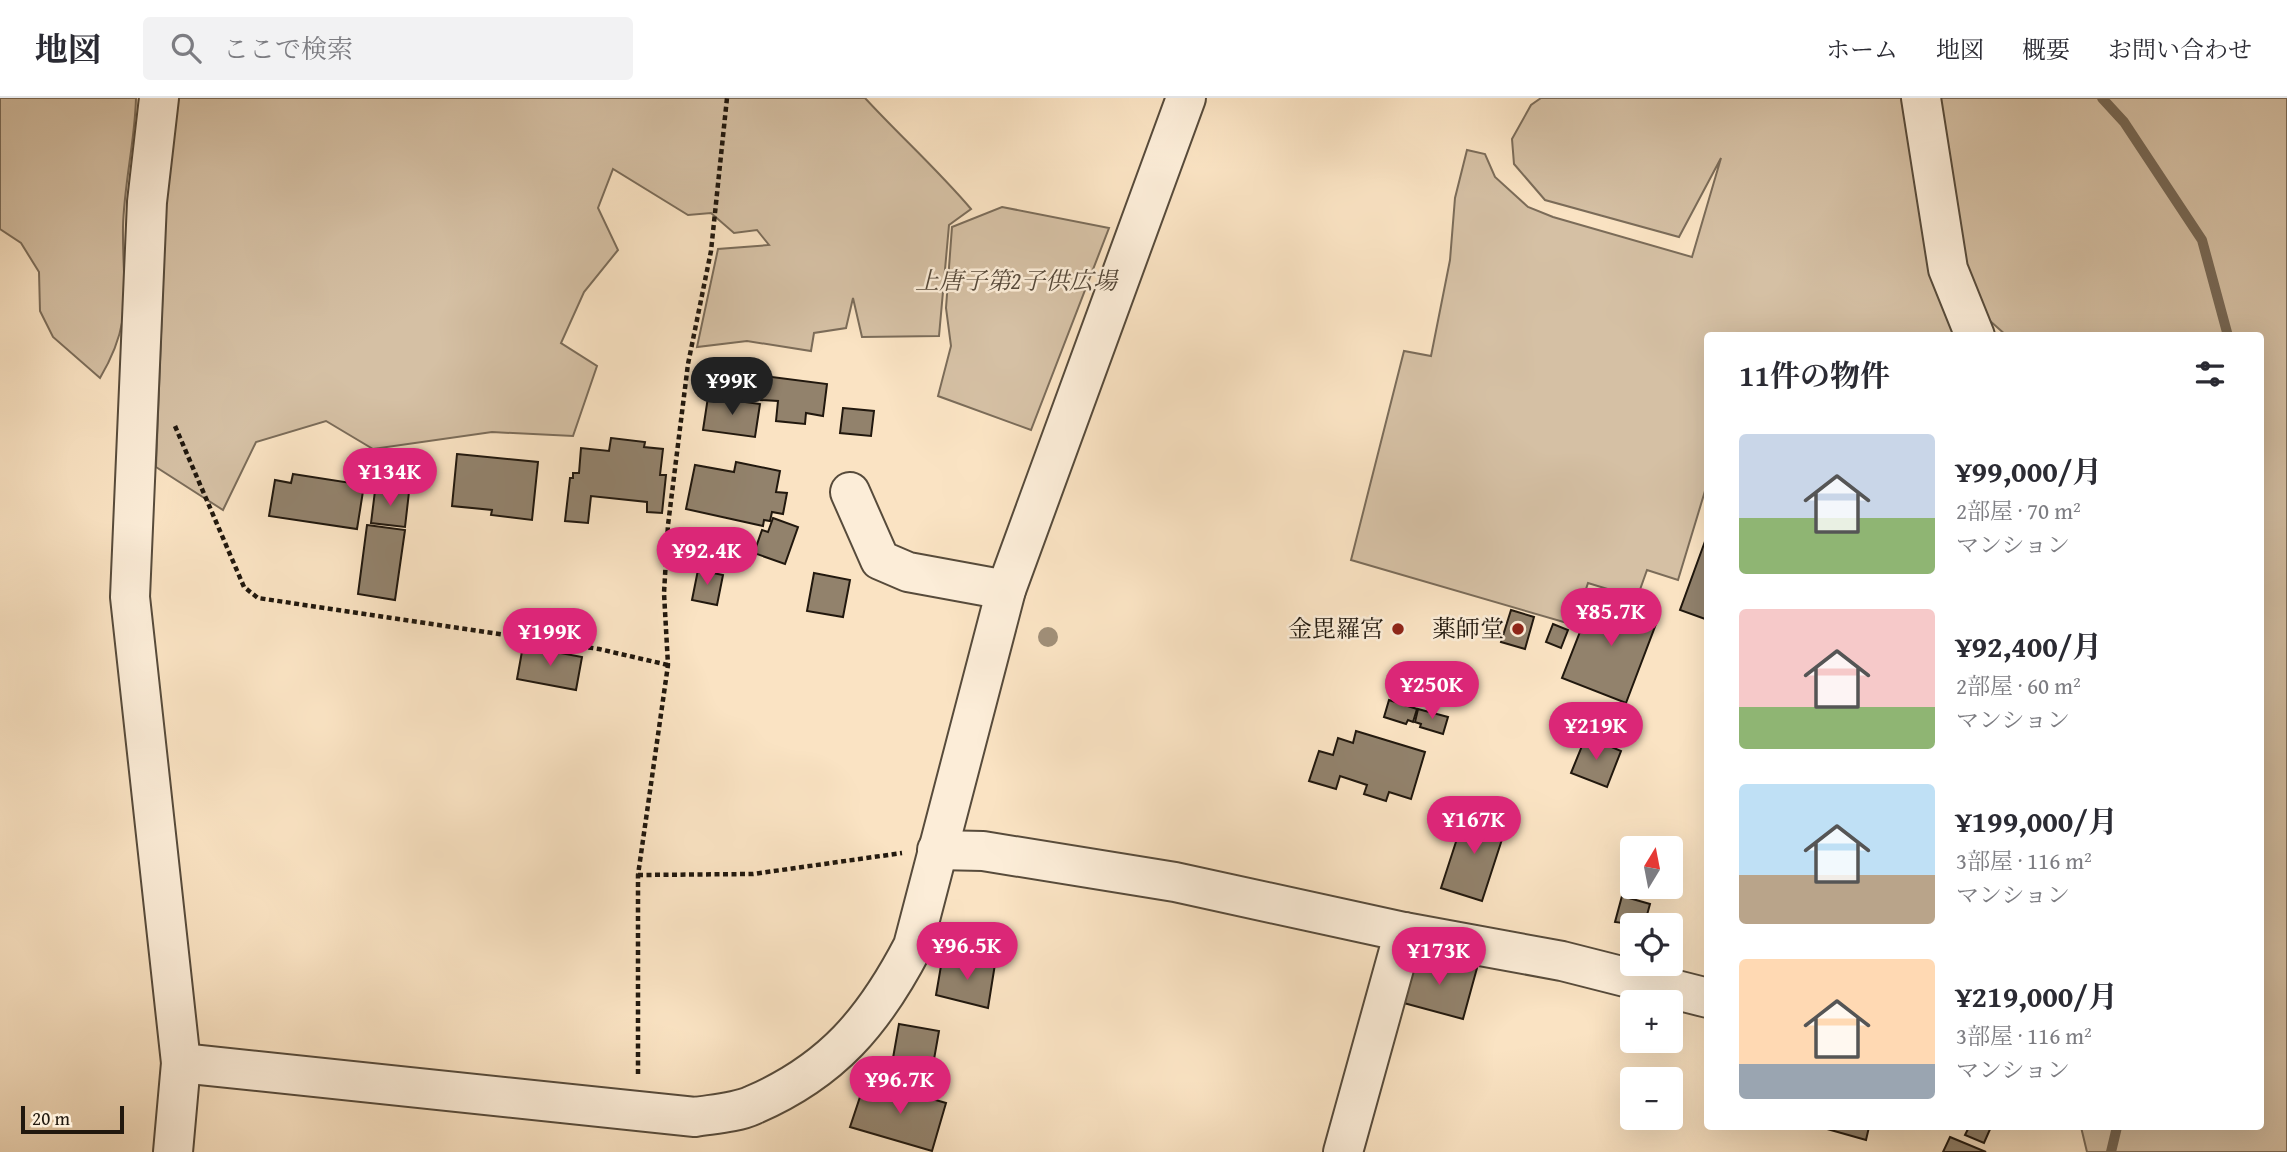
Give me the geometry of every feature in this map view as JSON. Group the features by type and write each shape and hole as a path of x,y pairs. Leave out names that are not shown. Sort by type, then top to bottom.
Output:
{"street":[{"path":"159,98 147,202 130,597 181,1063 173,1152"},
{"path":"181,1063 695,1117 751,1107 807,1077 850,1041 888,994 913,946 1006,590 1186,98"},
{"path":"1921,98 1948,268 1973,332"},
{"path":"850,492 880,560 908,572 1006,590"},
{"path":"937,850 983,850 1175,882 1404,932 1562,961 1704,997"},
{"path":"1343,1152 1404,932"}],"path":[{"path":"638,1112 638,876 668,665 664,593 668,525 686,376 711,251 727,98"},
{"path":"139,389 171,415 244,587 258,598 599,649 668,665"},
{"path":"638,876 752,874 868,856 937,850"}],"green space":[{"path":"0,98 136,98 124,211 125,287 122,321 118,339 100,378 53,337 40,311 39,272 21,243 0,229"},
{"path":"170,98 865,98 971,209 949,225 939,336 862,337 853,298 846,328 814,333 811,351 747,341 697,347 718,249 769,245 757,230 734,233 711,213 688,215 613,169 598,208 618,250 584,292 561,343 597,366 573,436 492,432 373,449 326,421 256,442 223,510 156,467"},
{"path":"1541,98 2287,98 2287,1152 2087,1152 2082,1130 2264,1130 2264,332 2002,332 1971,304 1963,332 1704,332 1704,494 1678,580 1647,570 1637,598 1588,583 1574,625 1351,560 1404,351 1431,356 1450,260 1455,198 1467,150 1485,154 1495,177 1528,207 1553,217 1692,257 1721,158 1679,237 1545,200 1514,164 1512,139 1531,105"},
{"name":"上唐子第2子供広場","path":"1002,207 1109,228 1031,430 938,396 951,346 946,308 952,227"}],"building":[{"path":"764,376 827,384 823,416 806,413 805,424 776,421 778,401 761,400"},
{"path":"708,397 760,404 755,437 703,430"},
{"path":"843,408 874,411 871,436 840,433"},
{"path":"611,438 645,442 644,447 663,449 660,475 666,475 662,513 647,512 647,502 591,496 588,523 565,521 570,478 573,478 573,473 579,473 581,448 609,451"},
{"path":"457,454 538,462 532,520 491,515 492,510 452,506"},
{"path":"736,462 780,471 776,492 787,493 783,514 772,512 770,521 764,520 763,526 686,509 695,465 734,472"},
{"path":"293,474 364,485 357,529 269,516 275,480 291,483"},
{"path":"380,489 409,492 405,527 371,523 375,491 379,492"},
{"path":"773,518 798,527 785,564 754,553 762,530 768,532"},
{"path":"367,525 405,530 395,600 358,594"},
{"path":"1704,544 1704,619 1680,610"},
{"path":"698,570 723,575 717,605 692,600"},
{"path":"814,573 850,580 843,617 807,611"},
{"path":"1601,594 1659,616 1626,703 1562,678 1594,596 1600,598"},
{"name":"薬師堂","path":"1511,610 1534,617 1525,649 1501,642"},
{"path":"1553,624 1568,630 1561,648 1546,642"},
{"path":"523,646 582,657 576,690 517,679"},
{"path":"1389,700 1417,709 1413,722 1408,720 1406,724 1384,717"},
{"path":"1418,709 1448,717 1443,734 1420,727 1421,724 1415,722"},
{"path":"1356,731 1425,752 1411,799 1389,792 1386,801 1364,794 1367,785 1340,776 1336,789 1309,781 1319,751 1333,755 1338,738 1353,743"},
{"path":"1586,736 1621,751 1607,787 1571,773"},
{"path":"1466,811 1507,824 1482,901 1441,888"},
{"path":"1621,900 1650,904 1648,913 1620,913 1620,923 1615,922"},
{"path":"1412,959 1438,967 1444,960 1477,968 1463,1019 1400,1002"},
{"path":"942,960 969,965 970,960 995,964 988,1008 936,995"},
{"path":"899,1024 939,1031 933,1065 893,1058"},
{"path":"873,1082 946,1103 932,1151 850,1127 860,1097 867,1099"},
{"path":"1831,1130 1868,1130 1866,1140"},
{"path":"1968,1130 1990,1130 1984,1143 1965,1135"},
{"path":"1950,1137 1986,1152 1943,1152"}],"waterway":[{"path":"2102,98 2124,122 2202,240 2227,332"},
{"path":"2111,1152 2116,1130"}],"place":[{"name":"金毘羅宮","path":"1398,629"},
{"name":"薬師堂","path":"1518,629"}]}
